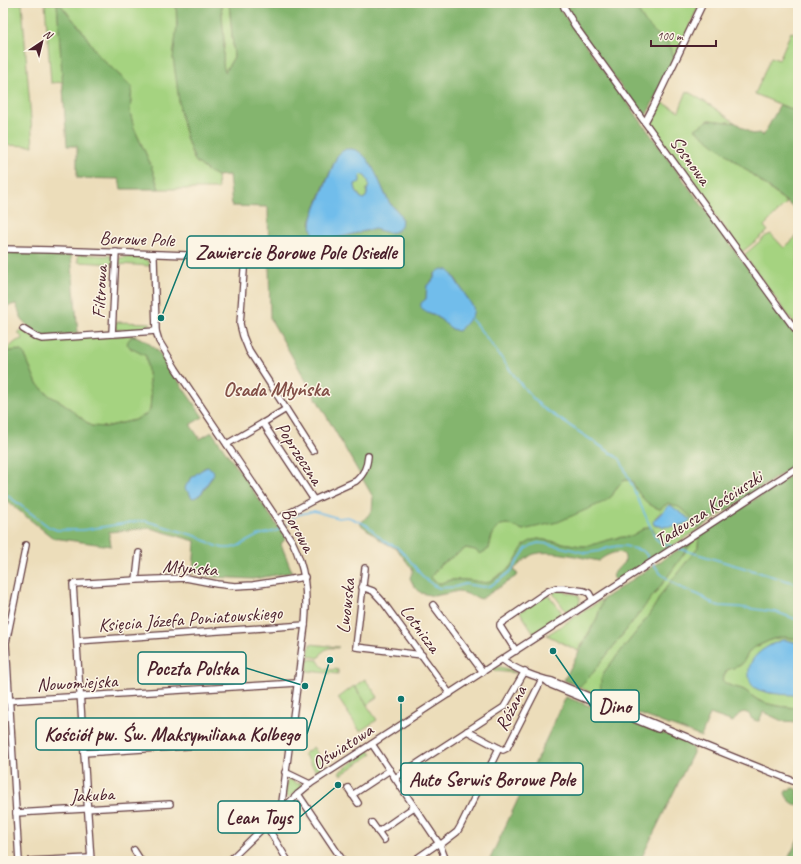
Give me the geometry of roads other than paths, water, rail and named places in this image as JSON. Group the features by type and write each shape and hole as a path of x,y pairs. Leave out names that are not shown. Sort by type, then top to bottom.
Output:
{"street":[{"name":"Sosnowa","path":"563,3 575,26 798,332"},
{"path":"645,122 703,3"},
{"name":"Borowe Pole","path":"3,249 269,258"},
{"name":"Filtrowa","path":"112,334 116,252"},
{"name":"Borowa","path":"148,254 152,255 154,259 156,331 158,339 292,541 300,559 305,577 305,625 281,810"},
{"path":"245,258 240,324 243,336 249,351 312,451"},
{"path":"23,329 42,339 156,331"},
{"path":"263,423 286,409"},
{"name":"Poprzeczna","path":"228,444 263,423 314,500 279,521"},
{"path":"314,500 356,481 365,470 368,456"},
{"name":"Tadeusza Kościuszki","path":"634,574 798,467"},
{"path":"19,861 10,700 5,641 26,545"},
{"path":"136,580 139,553"},
{"name":"Lwowska","path":"365,568 356,647 422,655"},
{"name":"Oświatowa","path":"229,861 310,784 634,574"},
{"name":"Młyńska","path":"77,641 73,584 186,578 235,586 253,585 305,577"},
{"name":"Lotnicza","path":"362,587 373,591 383,602 450,694"},
{"path":"516,651 500,624 548,591 559,588 584,591 589,594 593,600"},
{"path":"433,605 483,672"},
{"name":"Księcia Józefa Poniatowskiego","path":"77,641 305,625"},
{"path":"30,861 90,859 77,641"},
{"path":"503,660 511,666 542,679 552,681 798,783"},
{"path":"396,778 504,707 525,671"},
{"name":"Różana","path":"413,861 440,844 457,832 460,828 499,748 503,750 507,748 542,679"},
{"name":"Nowomiejska","path":"3,701 297,684"},
{"path":"467,731 499,748"},
{"path":"84,753 290,739"},
{"path":"372,744 440,844 446,861"},
{"path":"352,795 390,770"},
{"path":"286,772 310,784"},
{"path":"348,788 358,803"},
{"path":"298,794 343,861"},
{"name":"Jakuba","path":"16,813 170,804"},
{"path":"378,832 414,807"},
{"path":"372,823 384,840"},
{"path":"266,825 288,861"},
{"path":"134,850 142,861"}],"water":[{"path":"346,149 352,149 359,151 365,156 374,170 389,202 399,212 402,222 399,229 393,232 386,232 373,229 325,241 320,240 314,235 311,228 313,215 337,156","holes":["362,174 367,179 369,186 366,197 363,199 357,193 355,184 360,182 360,175"]},
{"path":"442,269 448,270 451,273 473,307 470,319 459,331 452,329 435,315 421,307 421,303 426,299 427,285 431,283 436,272"},
{"path":"207,467 213,470 213,474 200,494 194,498 191,497 185,489 186,486 194,476"},
{"path":"670,505 691,520 684,524 674,526 654,525 654,520"},
{"path":"782,640 798,643 798,695 764,692 755,688 750,681 749,668 751,662 764,649"}],"waterway":[{"path":"471,319 514,376 543,408 620,459 656,539 661,543 672,546"},
{"path":"3,492 49,527 57,530 83,530 146,521 196,536 216,546 231,548 259,535 276,531 281,528"},
{"path":"284,526 297,515 314,511 338,518 348,517 367,525 384,541 397,547 424,578 439,588 455,587 465,584 483,587 490,586 511,571 526,549 538,543 586,553 617,546 625,546 643,551 661,574 679,587 699,595 713,604 776,612 798,620"},
{"path":"677,548 798,584"}],"place":[{"name":"Zawiercie Borowe Pole Osiedle","path":"161,318"},
{"name":"Dino","path":"553,651"},
{"name":"Kościół pw. Św. Maksymiliana Kolbego","path":"330,660"},
{"name":"Poczta Polska","path":"305,686"},
{"name":"Auto Serwis Borowe Pole","path":"401,699"},
{"name":"Lean Toys","path":"338,785"}],"district":[{"name":"Osada Młyńska","path":"276,389"}]}
